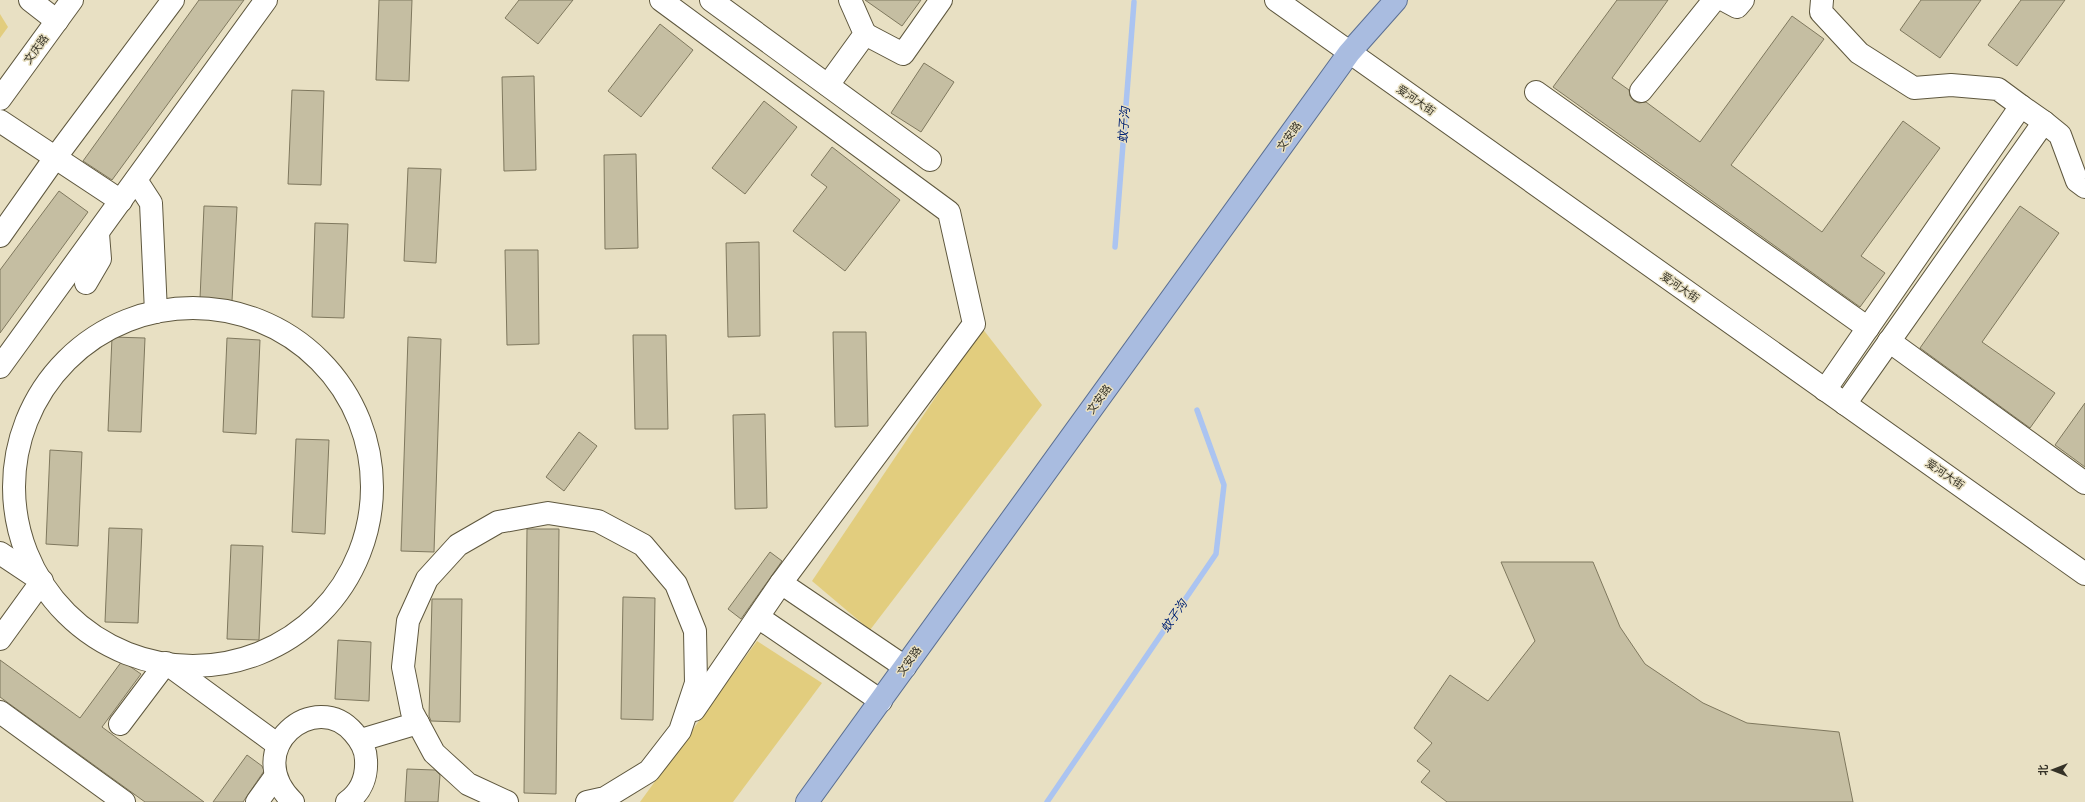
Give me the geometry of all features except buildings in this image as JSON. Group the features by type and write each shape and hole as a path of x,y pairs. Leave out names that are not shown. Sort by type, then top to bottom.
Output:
{"main road":[{"name":"文安路","path":"808,802 1349,53 1396,0"}],"street":[{"path":"30,0 57,21"},
{"name":"文庆路","path":"0,99 72,0"},
{"path":"0,236 55,158 173,0"},
{"path":"0,367 98,234 266,0"},
{"path":"627,802 680,731 781,583 974,324 949,212 661,0"},
{"path":"711,0 930,160"},
{"path":"852,1 865,34 903,54 941,0"},
{"name":"爱河大街","path":"1276,0 2085,574"},
{"path":"1642,91 1714,0"},
{"path":"1724,0 1737,7 1743,0"},
{"path":"1822,0 1821,12 1859,53 1914,88 1952,85 1998,89 2060,135 2077,181 2085,187"},
{"path":"828,85 865,34"},
{"path":"1536,92 1868,328"},
{"path":"1825,390 2021,106"},
{"path":"0,121 121,201"},
{"path":"1845,404 2044,122"},
{"path":"136,180 151,203 156,312"},
{"path":"86,283 100,259 98,234"},
{"path":"183,306 242,313 297,339 340,382 366,437 372,497 358,556 332,601 293,636 246,659 194,667 142,660 95,638 56,603 42,581 28,559 14,508 15,456 35,399 73,352 124,320 183,306"},
{"path":"1889,341 2085,483"},
{"path":"507,802 468,784 434,752 412,712 403,667 408,621 427,579 458,545 498,522 548,513 598,520 643,545 676,584 695,631 696,682 680,731"},
{"path":"0,552 42,581"},
{"path":"0,639 42,581"},
{"path":"781,583 905,666"},
{"path":"758,617 881,700"},
{"path":"120,724 166,663"},
{"path":"166,663 278,745"},
{"path":"0,712 124,802"},
{"path":"293,802 282,792 275,777 274,761 278,745 286,733 297,724 310,718 325,717 339,721 351,729 361,740 366,754 367,768 363,784 353,800"},
{"path":"361,740 418,723"},
{"path":"587,802 605,798 649,771"},
{"path":"256,802 275,777"}],"shaded area":[{"path":"0,14 8,27 0,38"},
{"path":"982,328 1042,405 870,630 812,581"},
{"path":"757,641 822,683 733,802 640,802"}],"waterway":[{"name":"蚊子沟","path":"1115,247 1134,2"},
{"name":"蚊子沟","path":"1047,802 1216,554 1224,485 1197,410"}]}
